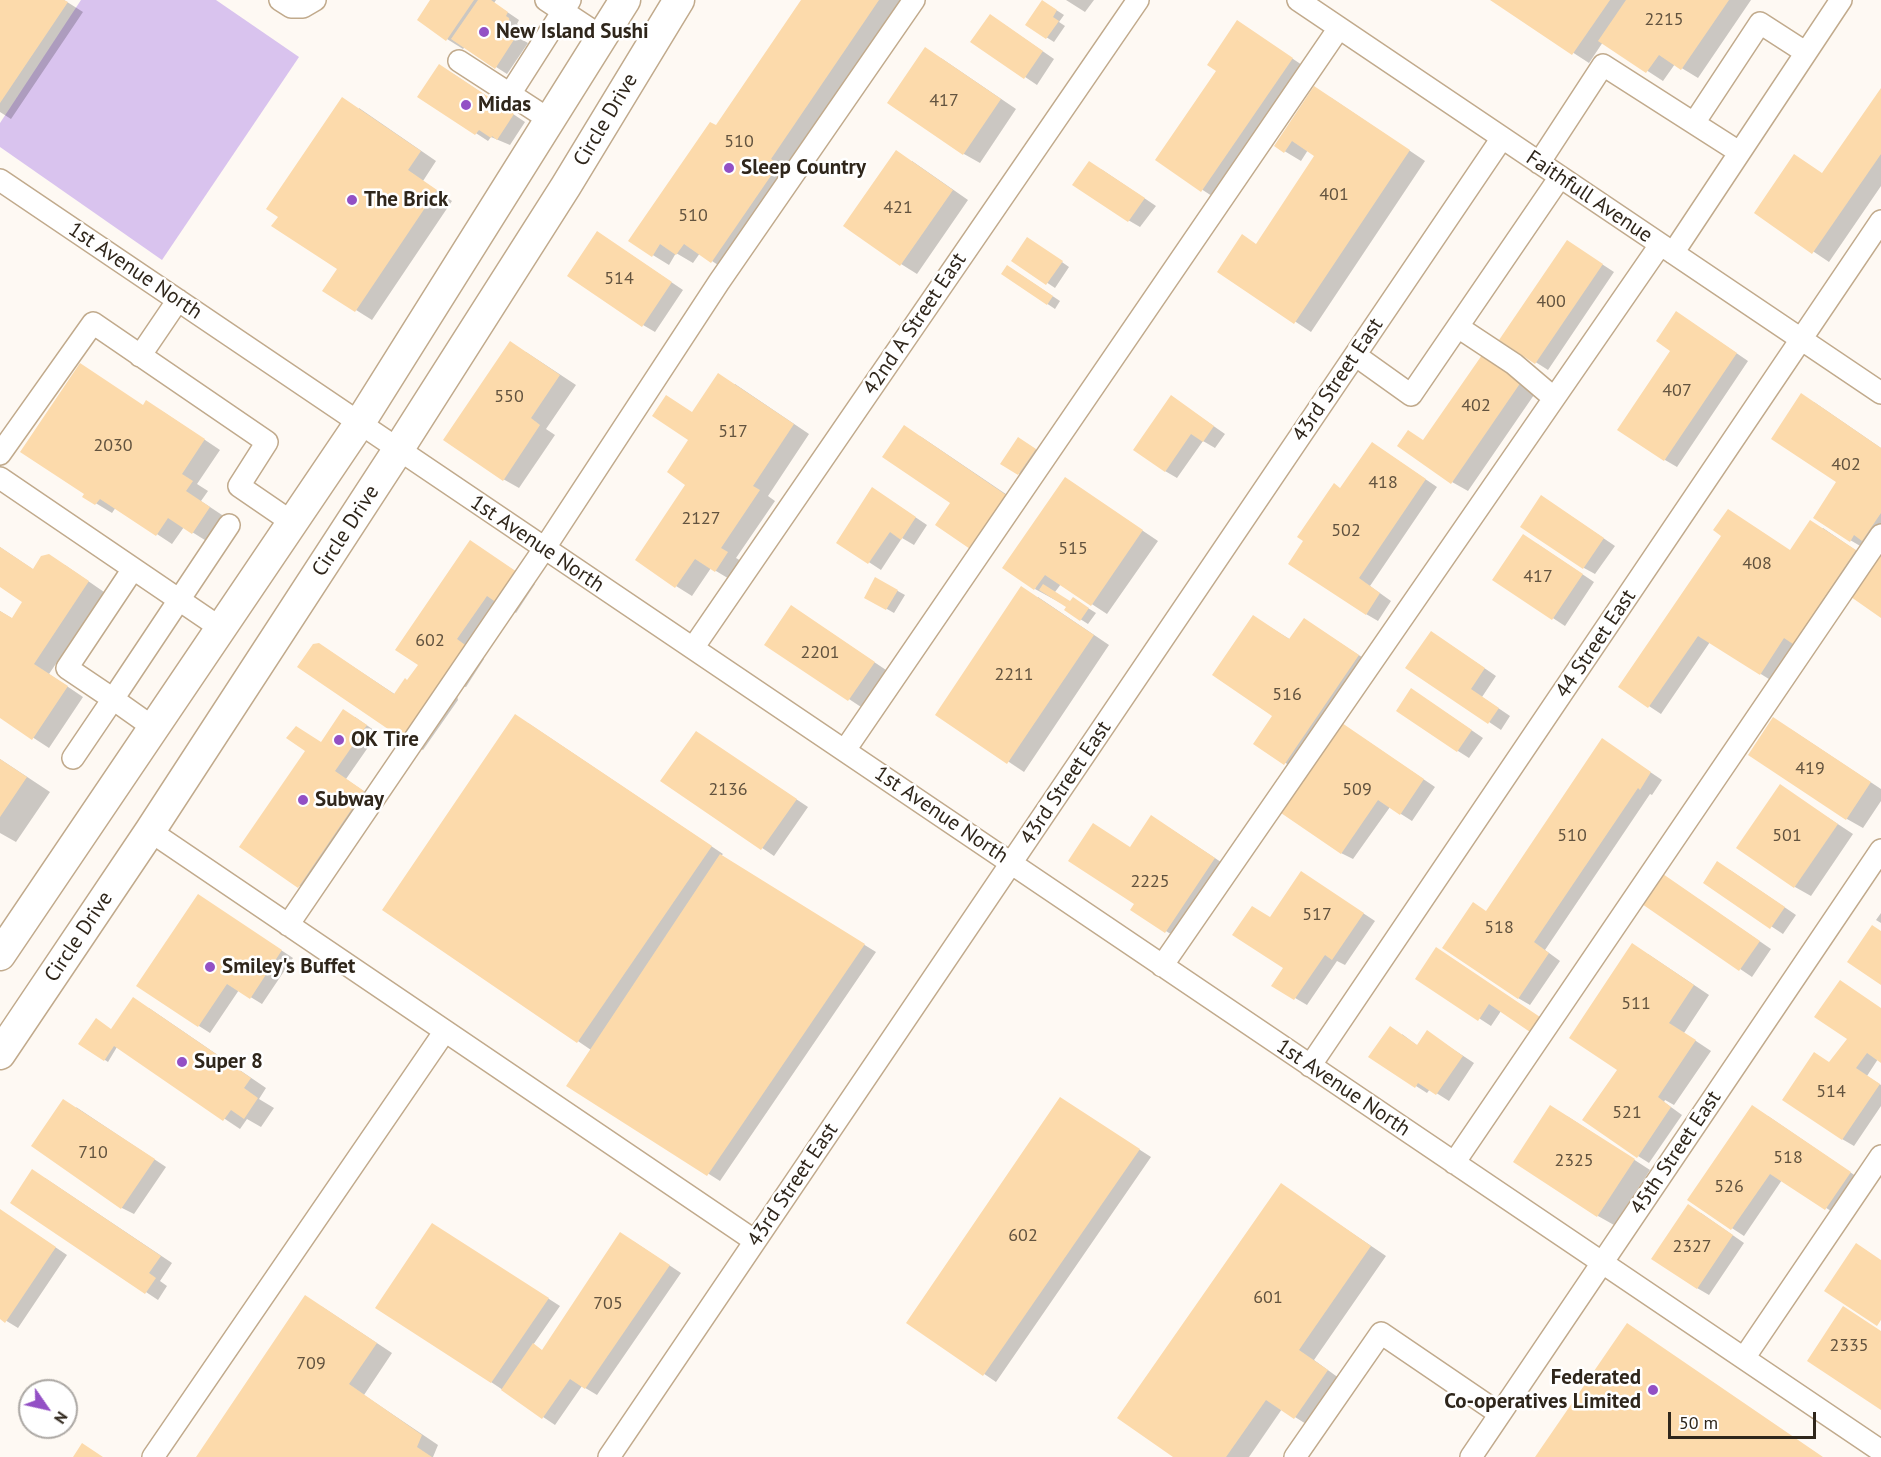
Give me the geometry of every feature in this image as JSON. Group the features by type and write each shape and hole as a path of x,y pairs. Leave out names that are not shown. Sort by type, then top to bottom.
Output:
{"highway":[{"path":"5,942 294,523 359,424 625,0"},
{"name":"Circle Drive","path":"0,1052 150,831 398,450 566,186 679,0"}],"street":[{"path":"280,0 291,7 303,7 315,0"},
{"path":"288,925 544,549 719,282 914,0"},
{"name":"42nd A Street East","path":"693,648 1137,0"},
{"name":"Faithfull Avenue","path":"1298,0 1881,393"},
{"path":"1162,966 1554,398 1739,152 1841,0"},
{"path":"510,94 560,4 602,37"},
{"path":"1694,123 1760,23 1805,52"},
{"path":"845,750 1339,27"},
{"path":"459,61 550,120"},
{"path":"1539,163 1603,64 1739,152"},
{"name":"43rd Street East","path":"609,1457 1502,138"},
{"path":"1355,355 1411,395 1560,177"},
{"name":"1st Avenue North","path":"0,180 1881,1450"},
{"name":"44 Street East","path":"1310,1066 1881,221"},
{"path":"140,356 178,300"},
{"path":"0,454 93,323 267,442 239,486 294,523"},
{"path":"1458,327 1514,364 1554,398"},
{"path":"0,478 222,629"},
{"path":"73,758 229,525"},
{"path":"1454,1163 1881,535"},
{"path":"133,569 67,668 154,728"},
{"path":"150,831 755,1241"},
{"name":"45th Street East","path":"1471,1457 1881,850"},
{"path":"153,1457 445,1031"},
{"path":"1744,1358 1881,1156"},
{"path":"1295,1457 1381,1334 1500,1414"}],"shaded area":[{"path":"81,0 216,0 299,57 162,260 0,147 0,123"}],"building":[{"path":"0,0 64,0 68,2 0,103"},
{"path":"430,0 474,0 446,41 417,20"},
{"name":"New Island Sushi","path":"478,0 491,0 508,12 506,16 509,18 510,26 508,30 517,35 495,69 451,39"},
{"path":"801,0 879,0 771,159 779,164 711,263 684,244 676,255 660,244 652,257 628,241 710,122 716,125"},
{"path":"1042,0 1057,10 1053,17 1059,21 1046,39 1025,25"},
{"path":"1490,0 1610,0 1572,55"},
{"path":"1626,0 1729,0 1681,70 1659,55 1646,73 1598,41"},
{"path":"990,14 1043,51 1024,79 970,42"},
{"path":"1237,20 1293,58 1201,192 1155,160 1216,71 1207,65"},
{"path":"925,47 1001,99 963,155 887,103"},
{"name":"Midas","path":"439,64 514,114 497,140 479,130 475,135 417,97"},
{"path":"1314,86 1410,150 1294,324 1217,272 1242,234 1256,244 1314,156 1292,141 1284,153 1274,146"},
{"path":"1881,88 1881,154 1812,254 1754,213 1794,154 1822,173"},
{"name":"The Brick","path":"342,97 421,151 408,170 437,190 355,312 322,291 337,269 271,226 278,217 266,209"},
{"path":"896,150 953,190 900,266 843,226"},
{"path":"1089,161 1145,198 1128,222 1072,185"},
{"path":"597,231 672,282 642,327 567,276"},
{"path":"1027,237 1063,261 1046,285 1011,261"},
{"path":"1567,240 1603,264 1535,364 1499,340"},
{"path":"1007,265 1053,296 1047,305 1001,274"},
{"path":"1676,311 1737,353 1664,461 1617,430 1670,351 1656,341"},
{"path":"510,341 560,375 531,418 540,425 503,481 443,440"},
{"path":"1482,355 1521,382 1451,484 1397,446 1408,430 1423,440"},
{"path":"80,363 143,405 146,400 205,439 182,474 193,481 186,491 210,507 192,534 168,518 156,536 100,499 95,505 82,497 84,494 20,452"},
{"path":"718,373 794,424 753,486 760,490 721,548 728,552 715,572 695,559 675,588 635,560 685,485 667,472 688,440 652,416 666,395 692,412"},
{"path":"1801,393 1881,448 1881,513 1862,541 1854,535 1850,542 1813,518 1836,482 1771,439"},
{"path":"1171,395 1214,426 1203,442 1191,434 1165,472 1133,450"},
{"path":"904,425 1009,497 973,551 935,525 950,503 882,457"},
{"path":"1018,437 1036,449 1018,475 1000,464"},
{"path":"1372,442 1426,479 1359,578 1380,593 1366,615 1288,564 1303,541 1297,537 1334,483 1340,488"},
{"path":"1065,477 1143,530 1091,606 1045,575 1034,590 1002,568"},
{"path":"872,487 916,517 901,540 890,532 868,564 836,543"},
{"path":"1541,495 1604,538 1583,569 1520,527"},
{"path":"1728,509 1790,550 1810,520 1856,550 1793,644 1784,638 1760,675 1698,636 1648,708 1618,687 1721,536 1713,530"},
{"path":"1523,534 1583,574 1552,620 1492,580"},
{"path":"470,540 520,574 500,605 487,596 457,639 468,647 446,680 443,678 440,682 442,690 407,742 297,667 313,644 319,643 394,694 418,665 395,650"},
{"path":"0,547 33,569 41,556 49,554 89,581 34,664 68,686 32,740 0,718 0,611 12,618 22,602 0,587"},
{"path":"1881,554 1881,618 1851,597"},
{"path":"875,577 898,590 886,610 864,598"},
{"path":"1043,584 1070,601 1073,597 1089,608 1080,621 1064,610 1066,607 1039,590"},
{"path":"1021,586 1094,635 1007,764 935,715"},
{"path":"791,605 875,662 848,701 764,645"},
{"path":"1253,615 1289,639 1304,618 1359,655 1284,765 1253,744 1272,716 1212,675"},
{"path":"1431,631 1485,668 1471,689 1499,708 1488,724 1405,668"},
{"path":"1411,688 1472,730 1457,752 1396,711"},
{"path":"343,709 367,725 335,771 364,791 298,888 239,847 305,751 286,738 296,726 321,742"},
{"path":"515,714 712,846 577,1043 382,910"},
{"path":"1773,717 1871,782 1846,820 1748,755"},
{"path":"1342,723 1424,779 1400,815 1378,800 1341,854 1281,813"},
{"path":"696,731 797,799 761,850 660,781"},
{"path":"1602,738 1651,772 1534,942 1549,953 1518,999 1442,948 1473,902 1486,911"},
{"path":"0,759 27,777 0,817"},
{"path":"1780,784 1838,824 1794,888 1736,848"},
{"path":"1151,815 1215,858 1165,933 1130,910 1134,904 1068,861 1093,823 1130,847"},
{"path":"720,854 865,944 707,1176 566,1086"},
{"path":"1717,861 1785,907 1770,929 1703,883"},
{"path":"1301,871 1364,913 1332,960 1325,955 1294,1000 1271,986 1283,968 1232,935 1252,906 1270,917"},
{"path":"1663,874 1760,941 1739,971 1642,904"},
{"name":"Smiley's Buffet","path":"198,894 282,950 250,999 227,984 198,1027 136,986"},
{"path":"1872,925 1881,931 1881,985 1847,962"},
{"path":"1632,943 1694,985 1669,1023 1696,1040 1658,1097 1671,1107 1637,1158 1582,1120 1617,1070 1569,1038"},
{"path":"1436,947 1540,1017 1530,1032 1489,1004 1478,1021 1415,979"},
{"path":"1840,980 1881,1008 1881,1063 1867,1053 1856,1068 1880,1084 1842,1140 1782,1100 1814,1052 1829,1062 1847,1039 1814,1017"},
{"name":"Super 8","path":"133,997 251,1078 244,1088 258,1098 244,1119 231,1110 223,1121 114,1046 104,1061 78,1044 96,1018 111,1029"},
{"path":"1390,1026 1417,1045 1427,1030 1463,1056 1436,1095 1418,1083 1415,1088 1368,1057"},
{"path":"1060,1097 1140,1149 983,1376 906,1323"},
{"path":"63,1099 155,1159 121,1209 31,1146"},
{"path":"1550,1105 1635,1159 1597,1217 1513,1162"},
{"path":"1752,1105 1851,1172 1825,1210 1770,1174 1731,1230 1687,1200"},
{"path":"32,1169 161,1256 149,1273 156,1278 145,1294 10,1203"},
{"path":"1281,1183 1371,1246 1299,1350 1328,1370 1294,1419 1266,1400 1226,1457 1173,1457 1117,1418"},
{"path":"1688,1204 1733,1235 1697,1289 1651,1259"},
{"path":"0,1209 56,1247 5,1323 0,1319"},
{"path":"432,1223 549,1298 491,1383 375,1308"},
{"path":"620,1232 670,1265 585,1389 570,1379 542,1419 501,1390 533,1343 542,1350"},
{"path":"1856,1243 1881,1260 1881,1320 1877,1326 1824,1291"},
{"path":"305,1295 377,1343 349,1384 422,1435 417,1447 432,1457 196,1457"},
{"path":"1843,1306 1881,1331 1881,1410 1807,1361"},
{"name":"Federated Co-operatives Limited","path":"1627,1323 1823,1457 1535,1457"},
{"path":"82,1443 103,1457 73,1457"}],"place":[{"name":"New Island Sushi","path":"484,32"},
{"name":"Midas","path":"466,105"},
{"name":"Sleep Country","path":"729,168"},
{"name":"The Brick","path":"352,200"},
{"name":"OK Tire","path":"339,740"},
{"name":"Subway","path":"303,800"},
{"name":"Smiley's Buffet","path":"210,967"},
{"name":"Super 8","path":"182,1062"},
{"name":"Federated Co-operatives Limited","path":"1653,1390"}]}
